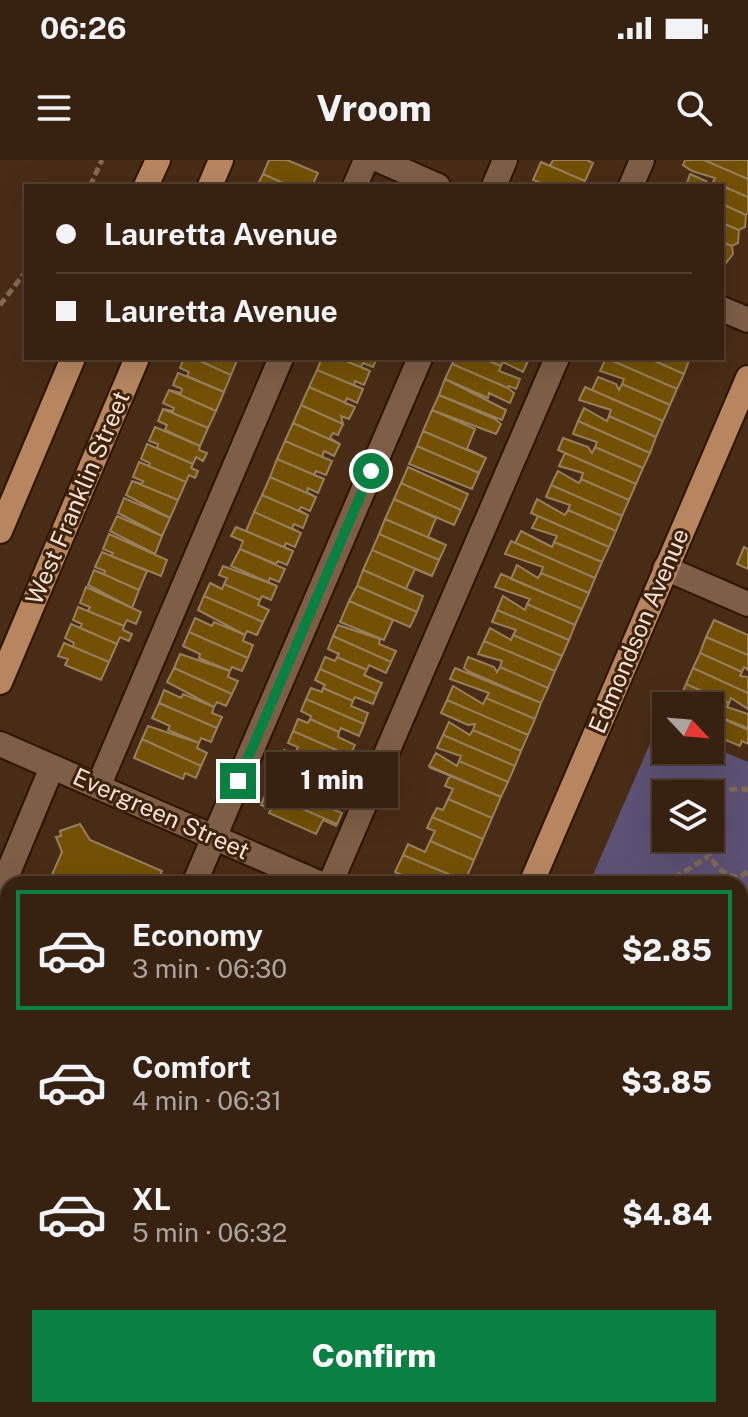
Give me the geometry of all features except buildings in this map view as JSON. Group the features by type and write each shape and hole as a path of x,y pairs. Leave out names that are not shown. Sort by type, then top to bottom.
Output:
{"main road":[{"path":"147,184 158,160"},
{"path":"211,184 221,160"},
{"path":"0,531 72,360"},
{"name":"West Franklin Street","path":"0,682 136,360"},
{"name":"Edmondson Avenue","path":"534,876 748,378"}],"street":[{"path":"356,184 366,160"},
{"path":"379,160 433,184"},
{"path":"495,184 505,160"},
{"path":"632,184 642,160"},
{"path":"724,310 748,320"},
{"path":"98,787 280,360"},
{"path":"197,876 419,360"},
{"path":"333,876 556,360"},
{"path":"665,568 748,604"},
{"name":"Evergreen Street","path":"0,744 303,876"},
{"path":"7,876 52,767"}],"path":[{"path":"91,184 102,160"},
{"path":"0,305 24,274"},
{"path":"724,792 734,788 748,790"},
{"path":"706,852 730,876"},
{"path":"677,876 708,857"}],"shaded area":[{"path":"652,739 652,764 724,764 724,752 748,762 748,876 592,876"}],"route":[{"path":"238,781 371,471"}]}
